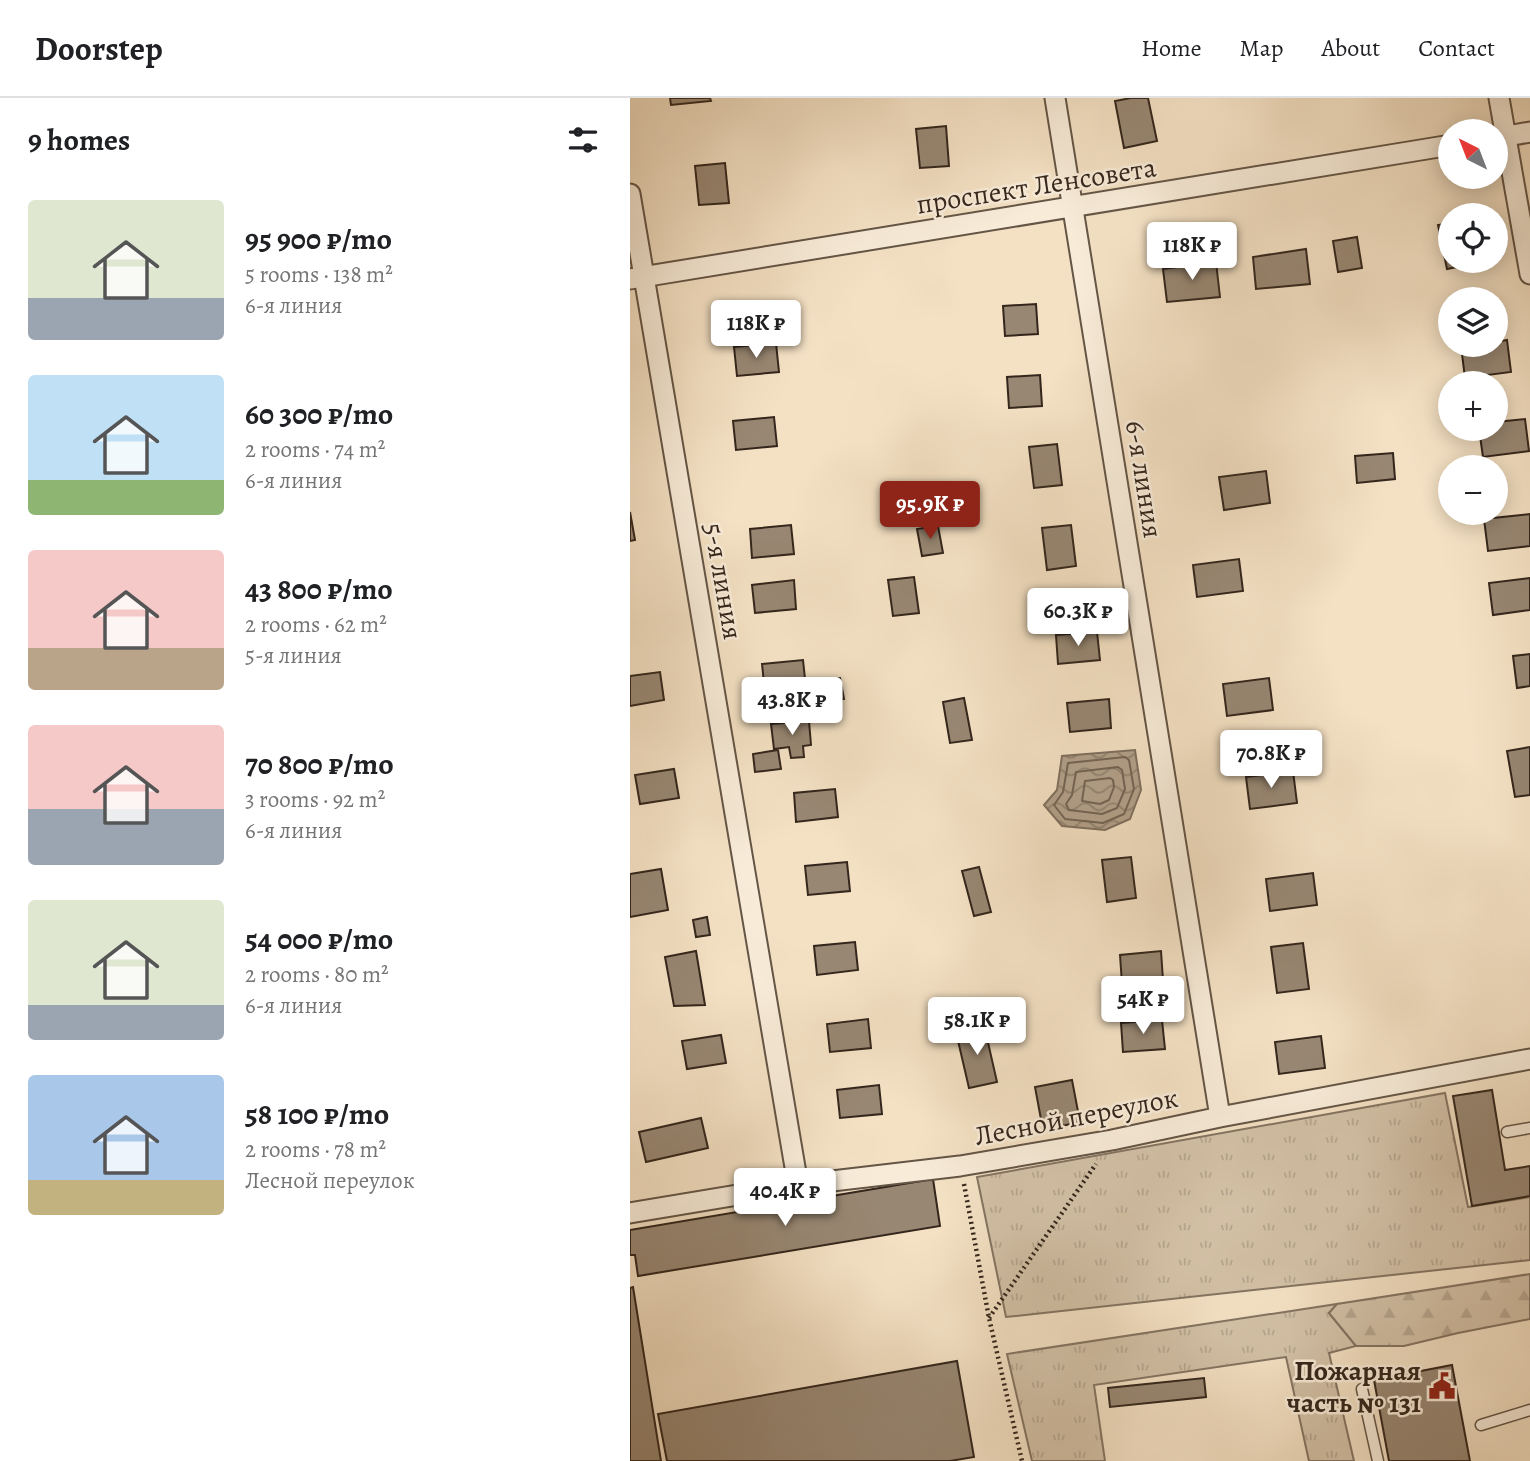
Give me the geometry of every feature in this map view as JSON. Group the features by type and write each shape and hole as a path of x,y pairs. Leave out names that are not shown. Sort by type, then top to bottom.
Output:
{"street":[{"name":"6-я линия","path":"1055,98 1220,1117"},
{"path":"1499,98 1500,119"},
{"path":"1508,136 1530,132"},
{"name":"проспект Ленсовета","path":"637,278 1438,147"},
{"path":"1508,170 1530,274"},
{"name":"5-я линия","path":"630,194 637,278 798,1185"},
{"name":"Лесной переулок","path":"630,1213 798,1185 960,1166 1112,1140 1530,1059"}],"lane":[{"path":"1507,1132 1530,1128"},
{"path":"1362,1389 1378,1461"},
{"path":"1481,1425 1530,1410"}],"path":[{"path":"989,1318 1112,1140"},
{"path":"960,1166 989,1318 1022,1461"}],"green space":[{"path":"1445,1093 1468,1207 1530,1197 1530,1260 1006,1317 977,1177"},
{"path":"1530,1274 1530,1319 1404,1346 1356,1346 1329,1313 1337,1304"},
{"path":"1337,1304 1329,1313 1356,1346 1329,1353 1354,1461 1309,1461 1286,1357 1094,1385 1105,1461 1032,1461 1007,1354"}],"water":[{"path":"1135,750 1141,790 1130,819 1105,830 1062,826 1044,805 1057,790 1062,756"}],"building":[{"path":"670,98 710,98 711,101 671,105"},
{"path":"1148,98 1157,141 1124,148 1115,101"},
{"path":"946,126 949,166 920,168 916,129"},
{"path":"725,163 729,203 699,205 695,166"},
{"path":"1357,237 1362,268 1338,272 1333,241"},
{"path":"1306,249 1310,284 1256,289 1253,257"},
{"path":"1216,262 1220,297 1167,302 1163,269"},
{"path":"1036,304 1038,334 1005,336 1003,306"},
{"path":"776,343 779,372 737,376 734,347"},
{"path":"1508,348 1511,372 1464,371 1462,357 1508,357"},
{"path":"1040,375 1042,406 1009,408 1007,377"},
{"path":"774,417 777,446 736,450 733,421"},
{"path":"1525,419 1529,451 1483,455 1481,441 1508,441 1508,421"},
{"path":"1057,444 1062,485 1034,488 1029,447"},
{"path":"1393,453 1395,479 1357,483 1355,456"},
{"path":"1266,471 1270,503 1224,510 1219,477"},
{"path":"630,512 635,540 630,541"},
{"path":"1530,514 1530,546 1488,551 1485,525 1508,525 1508,516"},
{"path":"791,525 794,554 752,558 750,529"},
{"path":"1071,525 1076,566 1047,570 1042,528"},
{"path":"938,526 943,553 922,556 917,529"},
{"path":"1239,559 1243,591 1197,597 1193,565"},
{"path":"914,577 919,613 893,616 888,580"},
{"path":"1530,578 1530,610 1493,615 1489,583"},
{"path":"794,580 796,609 755,613 752,585"},
{"path":"1097,632 1100,660 1058,664 1056,635"},
{"path":"1530,654 1530,686 1517,688 1513,656"},
{"path":"803,660 806,688 765,693 762,664"},
{"path":"660,672 664,700 630,706 630,676"},
{"path":"840,678 844,699 820,703 817,681"},
{"path":"1269,678 1273,710 1227,716 1223,684"},
{"path":"964,698 972,740 950,743 943,702"},
{"path":"1109,699 1111,728 1070,732 1067,703"},
{"path":"809,721 811,745 803,746 804,757 791,758 789,747 774,749 771,724"},
{"path":"1530,747 1530,795 1515,797 1507,751"},
{"path":"778,750 781,769 755,772 753,754"},
{"path":"674,769 679,798 640,804 635,775"},
{"path":"1293,771 1297,803 1250,809 1246,777"},
{"path":"835,789 838,817 796,822 794,793"},
{"path":"1131,857 1136,898 1107,902 1102,860"},
{"path":"847,862 850,891 808,895 805,866"},
{"path":"979,867 991,912 974,916 962,871"},
{"path":"661,869 668,910 630,917 630,874"},
{"path":"1313,873 1317,905 1270,911 1266,879"},
{"path":"707,917 710,935 696,937 693,920"},
{"path":"855,942 858,970 817,975 814,946"},
{"path":"1303,943 1309,989 1277,993 1271,947"},
{"path":"696,951 705,1005 674,1006 665,957"},
{"path":"1161,951 1163,980 1122,984 1120,955"},
{"path":"868,1019 871,1048 830,1052 827,1024"},
{"path":"1162,1020 1165,1049 1123,1052 1121,1023"},
{"path":"984,1025 997,1082 969,1088 956,1032"},
{"path":"721,1035 726,1063 687,1069 682,1041"},
{"path":"1321,1036 1325,1068 1279,1074 1275,1042"},
{"path":"1072,1080 1080,1122 1043,1130 1035,1087"},
{"path":"879,1085 882,1114 840,1118 837,1090"},
{"path":"1492,1090 1505,1170 1530,1166 1530,1196 1472,1206 1453,1096"},
{"path":"701,1118 708,1148 646,1162 639,1132"},
{"path":"933,1179 940,1226 638,1276 635,1255 630,1255 630,1230"},
{"path":"633,1287 661,1461 630,1461 630,1288"},
{"path":"957,1361 974,1457 950,1461 667,1461 658,1414"},
{"path":"1452,1365 1470,1461 1389,1461 1374,1380"},
{"path":"1204,1378 1206,1397 1110,1407 1108,1388"}],"place":[{"name":"Пожарная часть № 131","path":"1442,1386"}]}
